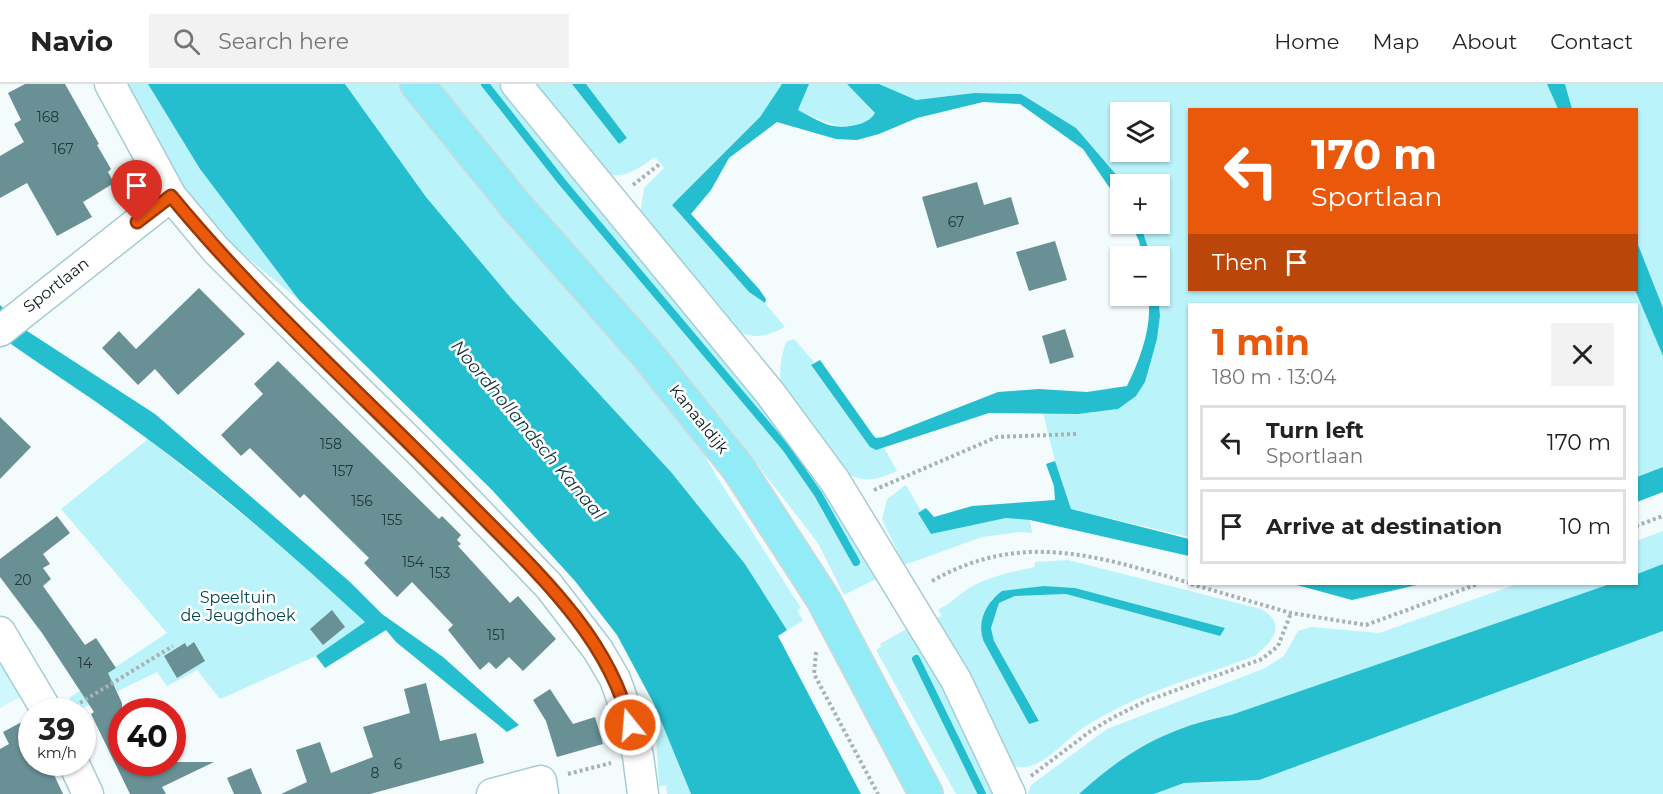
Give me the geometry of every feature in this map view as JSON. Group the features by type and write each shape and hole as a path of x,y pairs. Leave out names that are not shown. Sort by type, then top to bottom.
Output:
{"main road":[{"name":"Kanaaldijk","path":"417,84 516,206 645,352 738,468 823,599 926,794"}],"street":[{"path":"110,84 171,196 216,250 420,452 549,586 598,650 615,679 626,710 638,756 643,794"},
{"path":"516,84 770,393 848,501 956,680 1009,792"},
{"name":"Sportlaan","path":"9,323 171,196"},
{"path":"0,632 39,698"},
{"path":"80,776 88,794"},
{"path":"492,794 542,787"}],"path":[{"path":"848,501 997,437 1076,434"},
{"path":"1638,525 1663,516"},
{"path":"932,581 955,568 986,557 1049,550 1130,566 1188,582"},
{"path":"1197,585 1291,613 1366,625 1476,585"},
{"path":"1009,792 1051,764 1092,730 1114,717 1146,702 1262,659 1278,646 1291,613"},
{"path":"88,698 173,646"},
{"path":"818,649 814,657 814,674 878,794"},
{"path":"542,787 638,756"}],"shaded area":[{"path":"0,656 26,694 0,708"}],"green space":[{"path":"120,84 148,84 200,169 299,300 243,253 201,209 172,169"},
{"path":"345,84 399,84 475,183 691,431 717,477 801,608 797,610 803,621 787,630 745,564 671,472 511,298 426,197"},
{"path":"439,84 503,84 563,159 574,179 752,389 884,575 844,595 818,543 729,428 681,369 539,209"},
{"path":"529,84 572,84 619,144 627,138 586,84 782,84 760,117 672,205 749,292 765,303 785,327 761,336 736,331 640,214 644,188 664,168 655,157 626,174 605,174"},
{"path":"809,84 847,84 875,113 868,121 849,127 816,118 798,110"},
{"path":"879,84 1547,84 1558,108 1188,108 1188,291 1635,291 1663,356 1663,467 1638,477 1638,303 1188,303 1188,537 1071,509 1055,461 1043,413 1078,414 1118,409 1157,339 1159,306 1170,306 1170,246 1148,246 1143,234 1170,234 1170,174 1114,174 1076,128 1021,94 974,93 916,100"},
{"path":"1565,84 1663,84 1663,308 1638,245 1638,108 1572,108"},
{"path":"794,339 814,362 811,366 870,447 876,450 883,446 897,471 883,477 863,479 843,471 781,385 780,369 784,348 786,342"},
{"name":"Speeltuin de Jeugdhoek","path":"148,439 288,551 366,622 316,656 220,699 197,670 167,686 157,672 96,702 96,698 69,698 167,633 61,509"},
{"path":"906,485 921,511 918,513 931,534 1006,518 1030,520 1032,533 1019,532 982,537 904,565 882,519 887,499"},
{"path":"1663,531 1663,564 1638,574 1638,540"},
{"path":"1068,560 1261,609 1274,621 1276,627 1267,645 1255,656 1121,706 1080,730 1038,763 1019,767 1010,764 936,619 942,616 938,610 974,585 999,575 1035,567 1035,562","holes":["1044,586 1075,588 1225,628 1220,636 1066,594 1015,596 999,603 991,628 994,641 1039,720 1029,724 984,642 992,599"]},
{"path":"1514,585 1607,585 1231,715 1187,726 1131,754 1079,794 1028,794 1031,785 1107,729 1263,669 1284,656 1298,631 1311,627 1379,633"},
{"path":"910,627 917,629 999,794 956,794 876,650 881,647 880,644"},
{"path":"1663,631 1663,794 1154,794 1184,783 1222,782 1576,664"},
{"path":"654,704 691,794 667,794 666,785 659,786"}],"water":[{"name":"Noordhollandsch Kanaal","path":"148,84 345,84 426,197 511,298 671,472 745,564 787,630 778,636 861,794 691,794 654,704 617,635 575,581 492,490 299,300 200,169"},
{"path":"572,84 586,84 627,138 619,144"},
{"path":"782,84 809,84 798,110 825,124 841,127 861,124 875,113 847,84 879,84 916,100 974,93 1021,94 1076,128 1116,174 1110,174 1110,188 1083,149 1020,104 983,102 917,118 879,134 857,140 836,139 777,122 729,158 711,190 691,214 759,289 766,299 765,303 749,292 672,205 760,117"},
{"path":"1547,84 1565,84 1572,108 1558,108"},
{"path":"1136,234 1143,234 1148,246 1140,246"},
{"path":"1638,245 1663,308 1663,356 1635,291 1638,291"},
{"path":"0,305 24,329 155,414 350,582 382,614 443,657 519,725 507,732 396,642 386,630 325,668 316,656 365,622 233,505 177,461 115,415 11,344 0,333"},
{"path":"1159,306 1160,316 1157,339 1145,382 1136,396 1118,409 1078,414 989,413 876,450 870,447 811,365 820,360 873,435 876,438 883,437 998,392 1039,389 1087,392 1127,386 1141,354 1147,331 1149,307"},
{"path":"1055,461 1071,509 1188,539 1188,556 1030,520 1006,518 931,534 918,513 926,508 934,517 972,506 1055,500 1054,486 1046,464"},
{"path":"1663,467 1663,492 1638,502 1638,477"},
{"path":"1663,564 1663,631 1259,780 1184,783 1154,794 1079,794 1131,754 1187,726 1231,715 1607,585 1638,585 1638,574"},
{"path":"1297,585 1417,585 1352,600"},
{"path":"1044,586 1075,588 1225,628 1220,636 1066,594 1015,596 999,603 991,628 994,641 1039,721 1029,724 984,642 981,627 987,607 1002,591"}],"building":[{"path":"25,84 65,84 99,144 97,145 111,169 108,172 114,183 83,202 92,217 57,236 27,183 0,198 0,156 24,142 14,124 21,120 8,93"},
{"path":"977,182 984,205 1011,197 1019,224 937,248 922,197"},
{"path":"1055,241 1067,280 1029,291 1016,252"},
{"path":"199,288 245,334 178,395 155,369 138,385 102,348 119,331 136,349"},
{"path":"1065,329 1074,357 1050,364 1042,336"},
{"path":"278,361 439,519 442,516 461,535 457,540 461,544 458,546 510,603 518,596 556,639 523,671 509,657 496,669 489,662 480,670 448,630 453,625 412,582 397,597 364,563 369,558 304,494 300,498 250,448 241,456 221,435 263,394 254,384"},
{"path":"0,417 31,447 0,479"},
{"path":"57,516 70,533 43,554 50,564 43,568 51,579 43,586 85,645 96,638 116,668 108,673 120,698 108,698 108,749 96,724 96,698 85,698 42,633 0,577 0,559"},
{"path":"332,610 345,627 323,645 310,629"},
{"path":"194,642 205,661 177,678 164,656 185,643 187,647"},
{"path":"426,683 440,741 476,733 484,763 370,794 281,794 307,782 296,750 320,742 331,773 373,757 363,727 410,713 404,689"},
{"path":"550,689 573,724 595,717 603,744 557,757 546,721 533,700"},
{"path":"18,724 18,776 55,776 63,794 0,794 0,749 9,744 3,732"},
{"path":"186,762 214,762 186,775"},
{"path":"251,768 262,794 234,794 227,778"},
{"path":"121,776 185,776 162,787 166,794 130,794"}],"waterway":[{"path":"485,84 562,182 786,448 818,494 856,562"},
{"path":"916,659 982,794"}],"route":[{"path":"137,222 171,196 216,250 420,452 549,586 598,650 615,679 630,725"}]}
